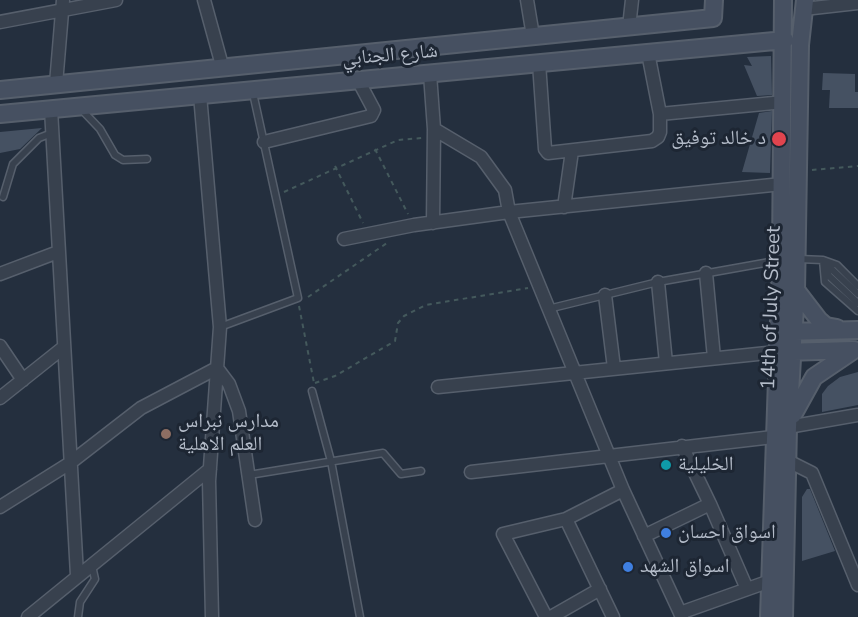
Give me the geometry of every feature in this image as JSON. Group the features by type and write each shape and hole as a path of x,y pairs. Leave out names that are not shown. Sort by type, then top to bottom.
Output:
{"street":[{"path":"0,22 63,5 116,0"},
{"path":"204,0 223,69"},
{"path":"527,0 533,36"},
{"path":"629,27 632,0"},
{"name":"شارع الجنابي","path":"0,90 713,18 714,0"},
{"name":"14th of July Street","path":"783,0 785,40 783,184 788,259 796,290 786,332"},
{"path":"804,5 858,3"},
{"path":"56,84 63,5"},
{"name":"14th of July Street","path":"784,617 788,461 785,352 788,259 797,171 800,45 804,5"},
{"name":"شارع الجنابي","path":"0,114 785,40"},
{"path":"539,63 545,149 554,154 652,141 658,137 660,114 648,53"},
{"path":"430,74 434,133 433,223"},
{"path":"264,142 371,116 374,110 358,80"},
{"path":"200,95 220,327 210,469 212,617"},
{"path":"660,114 784,102"},
{"path":"51,109 77,575"},
{"path":"434,133 481,157 505,190 509,212 623,490 681,615 770,581"},
{"path":"564,207 572,151"},
{"path":"344,239 414,225 509,212 783,184"},
{"path":"0,274 58,252"},
{"path":"706,273 714,358"},
{"path":"658,282 666,363"},
{"path":"796,290 813,314 826,326 852,330"},
{"path":"604,295 614,368"},
{"path":"786,332 852,330"},
{"path":"0,398 64,347"},
{"path":"438,387 714,358 785,352 856,350"},
{"path":"788,427 814,377 856,350"},
{"path":"1,352 23,380"},
{"name":"14th of July Street","path":"769,617 773,437 785,352"},
{"path":"0,507 70,463 141,408 217,368"},
{"path":"217,368 229,384 239,411 255,520"},
{"path":"788,427 858,415"},
{"path":"471,472 773,437"},
{"path":"682,446 747,589"},
{"path":"788,461 812,473 858,585"},
{"path":"28,617 210,469"},
{"path":"546,617 503,534 566,519 623,490"},
{"path":"644,536 710,504"},
{"path":"566,519 613,617"},
{"path":"551,617 600,590"}],"lane":[{"path":"220,327 298,298 253,90"},
{"path":"78,106 100,129 115,155 123,160 147,159"},
{"path":"3,197 13,164 39,138 52,133"},
{"path":"549,309 658,282 788,259 823,260 837,265 858,286"},
{"path":"823,260 858,294"},
{"path":"823,260 829,276 858,303"},
{"path":"823,260 825,282 858,311"},
{"path":"313,387 331,461 360,617"},
{"path":"248,476 383,453 401,474 421,471"},
{"path":"78,617 80,602 95,579 92,563"}],"path":[{"path":"276,196 375,149 398,140 434,133"},
{"path":"375,149 414,225"},
{"path":"335,166 369,235"},
{"path":"797,171 858,166"},
{"path":"395,238 309,297 298,298 313,387 395,341 398,323 404,316 426,305 539,286"}],"building":[{"path":"771,56 772,95 757,96 744,65 752,66 747,57"},
{"path":"823,73 855,74 858,108 829,108 830,90 822,90"},
{"path":"772,111 770,173 742,172 759,113"},
{"path":"42,128 20,149 0,153 0,132"},
{"path":"858,372 858,405 822,412 822,394 828,386 840,377"},
{"path":"807,489 810,489 835,551 802,561 802,497"}],"place":[{"name":"د خالد توفيق","path":"779,139"},
{"name":"مدارس نبراس العلم الاهلية","path":"166,434"},
{"name":"الخليلية","path":"666,465"},
{"name":"اسواق احسان","path":"666,533"},
{"name":"اسواق الشهد","path":"628,567"}]}
